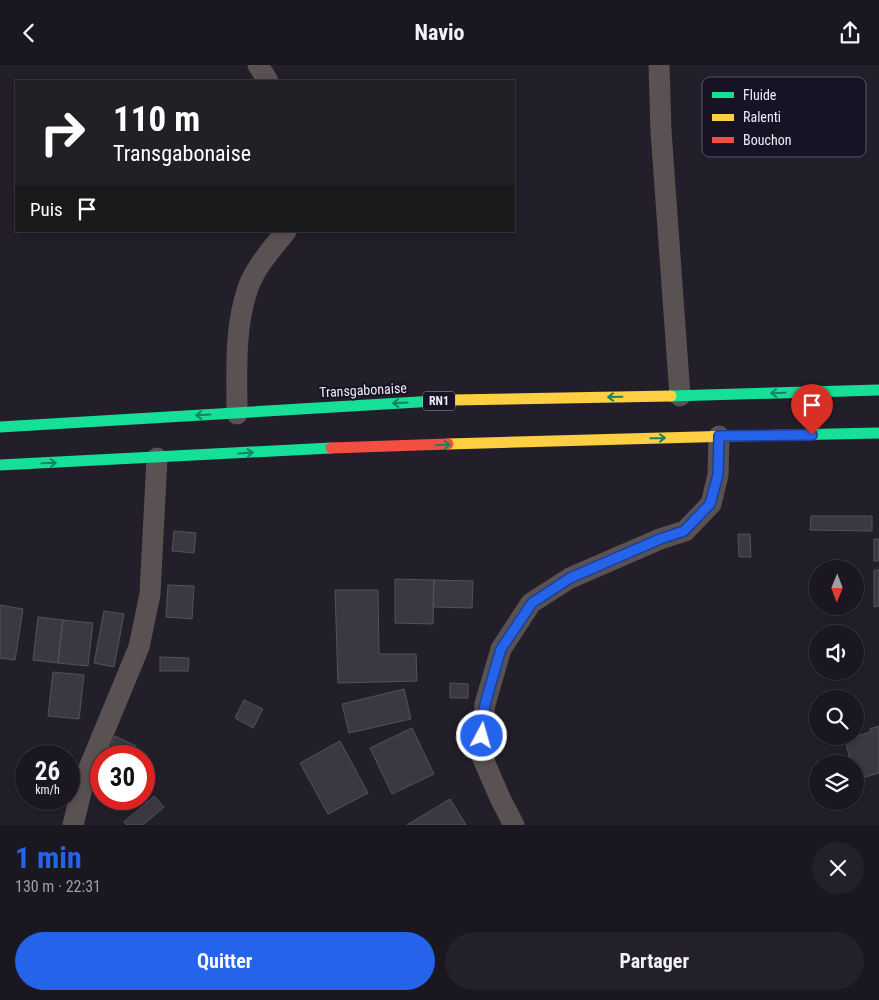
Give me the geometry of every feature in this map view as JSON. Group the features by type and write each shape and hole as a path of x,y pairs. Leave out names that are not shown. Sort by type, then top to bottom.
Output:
{"highway":[{"name":"Transgabonaise","path":"0,427 458,400 879,390"},
{"path":"0,465 157,459 356,447 879,433"}],"street":[{"path":"258,65 267,80"},
{"path":"659,65 661,131 680,396"},
{"path":"237,413 238,335 248,287 264,258 285,232"},
{"path":"514,825 480,752 485,704 501,649 532,603 570,578 660,539 684,531 710,504 718,475 719,436"},
{"path":"73,825 84,780 139,647 150,594 157,459"}],"building":[{"path":"811,516 872,516 872,531 810,530"},
{"path":"174,531 196,533 194,553 172,551"},
{"path":"738,534 750,534 751,557 739,557"},
{"path":"874,539 879,539 879,561 874,561"},
{"path":"874,570 879,570 879,606 874,607"},
{"path":"395,579 434,580 433,624 395,623"},
{"path":"434,580 473,581 472,608 433,607"},
{"path":"168,585 194,586 192,619 166,617"},
{"path":"335,590 378,590 379,654 416,654 417,681 338,683"},
{"path":"0,605 23,609 15,660 0,658"},
{"path":"104,611 124,614 114,667 94,663"},
{"path":"38,617 63,620 58,663 33,660"},
{"path":"63,620 93,623 88,666 58,663"},
{"path":"160,657 189,658 188,671 160,671"},
{"path":"53,672 84,675 79,719 48,716"},
{"path":"450,683 468,684 468,698 450,698"},
{"path":"404,689 411,719 349,733 342,704"},
{"path":"244,700 263,709 253,728 235,718"},
{"path":"879,726 879,773 864,777 864,755 849,755 846,745 864,745 864,734 871,732 870,729"},
{"path":"412,728 434,774 392,794 370,748"},
{"path":"115,736 134,745 111,745"},
{"path":"340,741 368,793 328,814 300,763"},
{"path":"155,797 164,807 143,825 127,825 124,822 138,810 155,810"},
{"path":"450,799 466,825 407,825"}],"traffic: fast":[{"path":"671,396 879,390"},
{"path":"0,427 452,400"},
{"path":"734,436 879,433"},
{"path":"0,465 331,448"}],"traffic: slow":[{"path":"452,400 671,396"},
{"path":"448,444 734,436"}],"traffic: jam":[{"path":"331,448 448,444"}],"route":[{"path":"482,736 485,704 501,649 532,603 570,578 660,539 684,531 710,504 718,475 719,436 812,435"}]}
